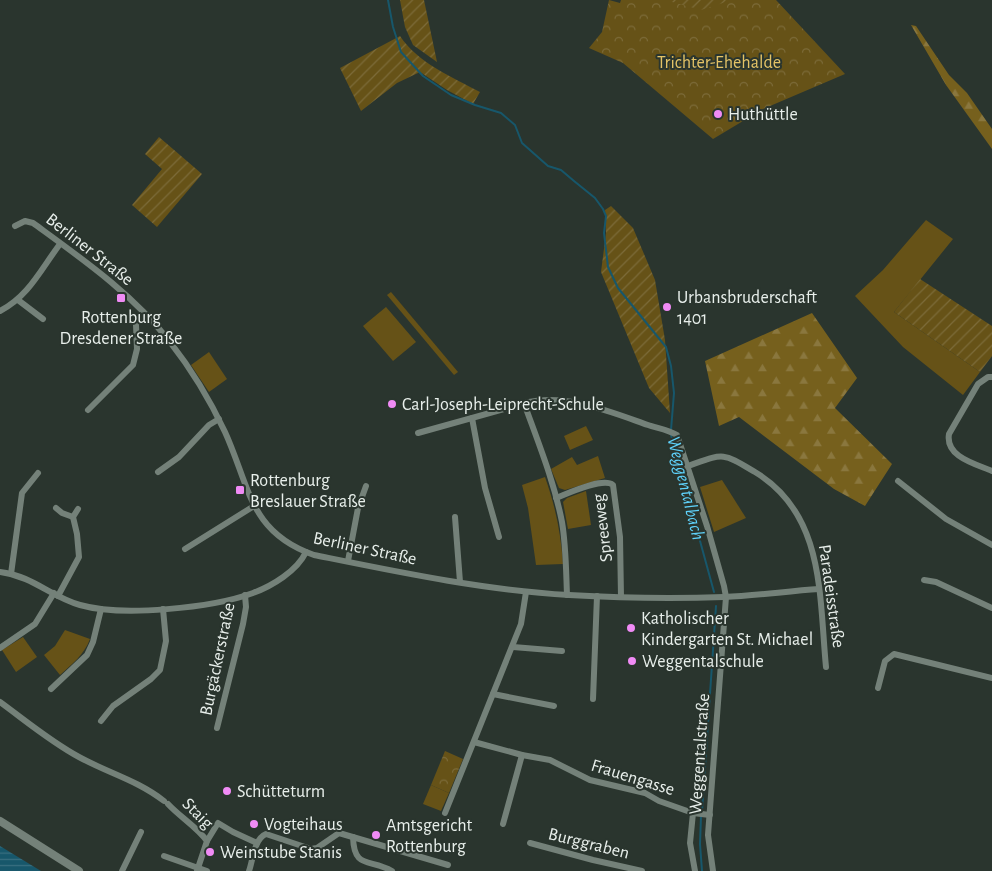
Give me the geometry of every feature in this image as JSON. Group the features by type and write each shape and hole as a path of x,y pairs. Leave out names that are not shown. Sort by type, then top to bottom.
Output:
{"street":[{"name":"Berliner Straße","path":"15,226 29,221 122,292 165,335 190,368 219,419 254,506 265,524 281,539 306,552 460,582 526,592 567,595 726,597 819,589"},
{"path":"0,311 18,300 34,282 60,244"},
{"path":"18,300 43,319"},
{"path":"88,410 133,365 137,349 136,325 143,312"},
{"path":"990,377 978,384 949,434 948,441 950,449 958,455 992,471"},
{"name":"Weggentalstraße","path":"418,433 524,403 548,400 571,403 617,414 669,431 679,438 707,526 726,597 708,815 708,835 714,871"},
{"path":"524,403 556,498 564,541 567,595"},
{"path":"472,418 485,488 499,537"},
{"path":"158,472 179,457 209,425 219,419"},
{"name":"Paradeisstraße","path":"688,466 716,456 726,456 766,479 791,506 809,536 815,555 826,667"},
{"path":"11,574 22,493 38,473"},
{"path":"898,481 946,519 992,545"},
{"name":"Spreeweg","path":"556,498 600,482 610,482 614,485 620,537 621,597"},
{"path":"348,561 358,508 366,486"},
{"path":"185,549 254,506"},
{"path":"0,648 34,624 56,595 79,557 77,534 72,518 56,508"},
{"path":"72,518 78,509"},
{"path":"455,516 460,582"},
{"path":"0,572 29,580 78,605 101,609 163,609 220,601 263,588 283,576 300,561 306,552"},
{"path":"924,580 936,582 992,608"},
{"path":"445,814 522,624 526,592"},
{"name":"Burgäckerstraße","path":"217,728 243,624 246,607 245,595"},
{"path":"593,699 597,596"},
{"path":"51,688 86,658 93,642 101,609"},
{"path":"101,721 117,703 151,679 160,670 166,641 163,609"},
{"path":"513,647 562,651"},
{"path":"878,688 885,661 894,654 992,678"},
{"path":"493,694 554,706"},
{"name":"Staig","path":"0,702 68,751 88,762 135,782 166,802 181,818 200,832 207,841 197,869"},
{"name":"Frauengasse","path":"474,742 522,755 550,760 590,780 644,793 659,801 695,813 708,815"},
{"path":"504,824 522,755"},
{"name":"Weggentalstraße","path":"695,813 690,843 696,871"},
{"path":"0,821 79,871"},
{"path":"207,841 218,823 257,843"},
{"path":"122,871 141,832"},
{"path":"249,871 257,843 261,836 266,834 311,849 317,848 339,833 448,865"},
{"path":"353,837 353,852 358,859 392,871"},
{"name":"Burggraben","path":"530,843 642,871"},
{"path":"164,856 207,871"}],"green space":[{"path":"400,0 424,0 437,62 413,45 405,27"},
{"name":"Trichter-Ehehalde","path":"609,0 620,3 621,0 776,0 845,74 763,109 713,139 623,63 589,48 602,32"},
{"path":"665,0 732,0 701,10"},
{"path":"911,25 916,26 949,75 967,93 992,129 992,149 946,85"},
{"path":"400,36 407,46 426,62 480,92 473,104 420,72 397,83 361,111 340,68"},
{"path":"159,137 202,174 157,227 132,205 162,169 145,154"},
{"path":"611,206 633,228 655,280 665,340 670,413 649,388 601,272 606,233 605,210"},
{"path":"926,220 953,239 894,312 980,372 963,395 903,347 855,296 883,270"},
{"path":"920,279 992,326 992,356 980,372 894,312"},
{"path":"391,292 458,372 454,375 387,295"},
{"path":"386,307 416,342 393,361 363,326"},
{"path":"812,313 857,378 835,408 892,464 865,506 834,489 739,417 719,426 705,361"},
{"path":"209,352 227,379 209,392 191,365"},
{"path":"586,426 593,440 570,450 564,436"},
{"path":"598,456 605,478 565,490 559,488 551,469 572,457 577,465"},
{"path":"545,477 557,519 563,564 536,565 528,508 522,485"},
{"path":"722,480 746,518 714,532 700,487"},
{"path":"586,491 591,525 568,529 563,502 567,498"},
{"path":"65,630 90,639 81,655 60,675 44,655 55,646"},
{"path":"23,637 37,657 16,672 2,650"},
{"path":"445,751 463,759 449,793 431,785"},
{"path":"431,785 449,793 441,811 423,804"}],"water":[{"path":"0,846 41,871 0,871"}],"waterway":[{"name":"Weggentalbach","path":"388,0 393,27 401,52 423,76 451,95 501,113 515,125 522,143 548,166 561,170 595,198 603,209 606,216 604,233 608,267 618,288 666,347 671,366 674,393 671,430"},
{"name":"Weggentalbach","path":"671,435 714,592"},
{"name":"Weggentalbach","path":"702,811 716,606"},
{"name":"Weggentalbach","path":"701,816 700,844 702,871"}],"place":[{"name":"Huthüttle","path":"718,114"},
{"name":"Rottenburg Dresdener Straße","path":"121,298"},
{"name":"Urbansbruderschaft 1401","path":"667,307"},
{"name":"Carl-Joseph-Leiprecht-Schule","path":"392,404"},
{"name":"Rottenburg Breslauer Straße","path":"240,490"},
{"name":"Katholischer Kindergarten St. Michael","path":"631,628"},
{"name":"Weggentalschule","path":"632,661"},
{"name":"Schütteturm","path":"227,791"},
{"name":"Vogteihaus","path":"254,824"},
{"name":"Amtsgericht Rottenburg","path":"376,835"},
{"name":"Weinstube Stanis","path":"210,852"}]}
